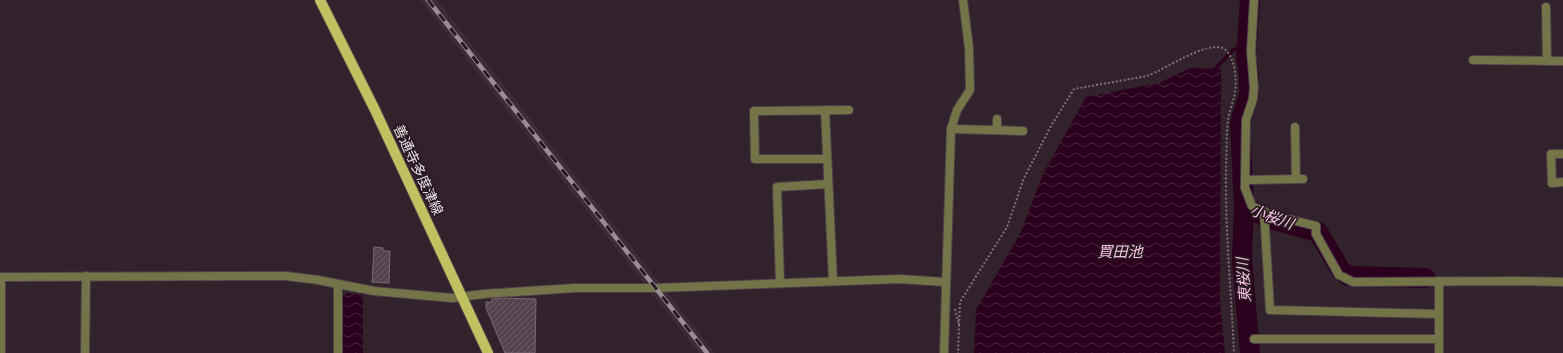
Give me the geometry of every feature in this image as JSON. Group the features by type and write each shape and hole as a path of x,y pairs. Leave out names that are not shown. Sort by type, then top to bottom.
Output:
{"main road":[{"name":"善通寺多度津線","path":"320,0 375,110 463,296 488,353"}],"street":[{"path":"944,353 951,129 957,110 970,90 969,48 963,0"},
{"path":"1254,0 1251,51 1254,87 1253,99 1246,120 1245,180 1245,188 1252,206 1264,215 1316,230 1339,275 1352,282 1563,282"},
{"path":"1546,7 1546,61"},
{"path":"1473,60 1563,61"},
{"path":"825,110 833,282"},
{"path":"827,158 755,159 754,111 849,110"},
{"path":"997,119 997,130"},
{"path":"1245,180 1300,179 1295,127"},
{"path":"951,129 1023,130"},
{"path":"1563,154 1551,154 1552,183 1563,182"},
{"path":"780,284 777,187 828,184"},
{"path":"1264,215 1270,310 1438,314"},
{"path":"85,353 86,276"},
{"path":"1,353 1,277 286,276 318,280 374,291 452,298 483,294 575,288 656,288 898,279 946,282"},
{"path":"1438,281 1439,353"},
{"path":"338,285 338,353"},
{"path":"1254,339 1439,339"}],"path":[{"path":"958,353 960,302 1006,227 1024,178 1051,126 1074,89 1147,76 1204,48 1216,46 1226,51 1231,56 1235,91 1228,120 1226,193 1234,353"},
{"path":"954,304 959,325"}],"shaded area":[{"path":"420,0 437,0 715,353 699,353"}],"water":[{"name":"買田池","path":"1190,68 1221,69 1220,299 1225,353 974,353 976,310 1020,234 1043,174 1086,97 1159,83"},
{"path":"347,293 363,295 363,353 343,353 342,298"}],"building":[{"path":"374,247 383,248 383,251 390,251 389,283 372,282"},
{"path":"492,299 536,299 535,353 505,353 486,308 486,302 492,302"}],"waterway":[{"name":"小桜川","path":"1250,0 1246,57 1249,76 1249,93 1240,124 1244,206 1267,218 1318,232 1340,269 1348,276 1425,278"},
{"path":"1213,71 1233,50 1247,45"},
{"name":"東桜川","path":"1244,206 1242,259 1250,353"}],"railway":[{"path":"428,0 707,353"}]}
